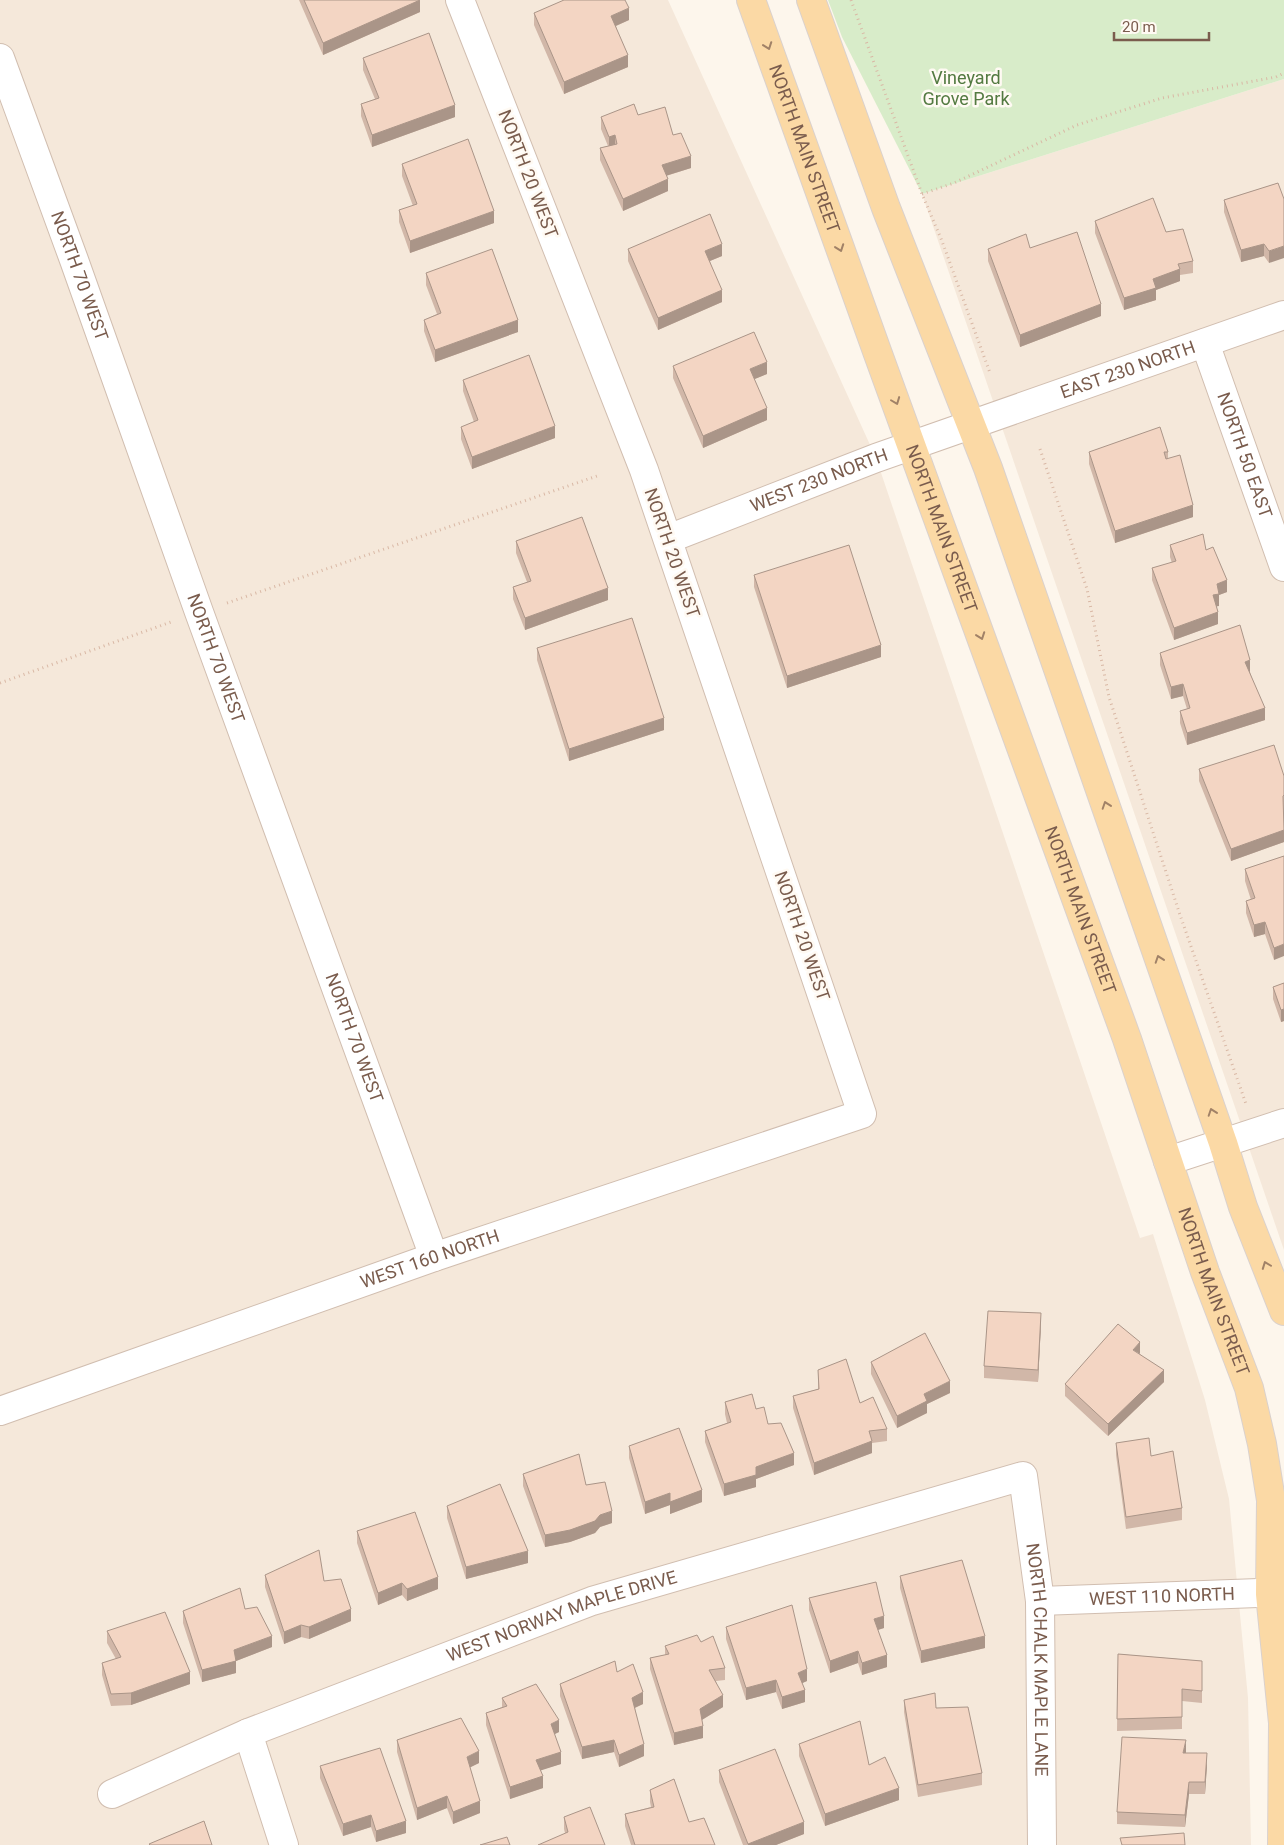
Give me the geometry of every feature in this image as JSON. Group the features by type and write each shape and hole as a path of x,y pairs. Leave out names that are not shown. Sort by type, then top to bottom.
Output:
{"main road":[{"name":"NORTH MAIN STREET","path":"751,0 1127,1039 1206,1272 1249,1388 1262,1444 1271,1500 1283,1723 1282,1845"},
{"path":"811,0 886,208 972,424 1223,1143 1243,1206 1284,1311"}],"street":[{"name":"NORTH 20 WEST","path":"460,0 638,456 668,539 862,1114"},
{"name":"NORTH 70 WEST","path":"0,58 78,269 199,612 434,1257"},
{"name":"EAST 230 NORTH","path":"972,424 1284,315"},
{"name":"NORTH 50 EAST","path":"1205,343 1284,566"},
{"name":"WEST 230 NORTH","path":"668,539 911,445 972,424"},
{"name":"WEST 160 NORTH","path":"1,1406 434,1257 862,1114"},
{"path":"1168,1160 1284,1123"},
{"name":"NORTH CHALK MAPLE LANE","path":"1023,1476 1040,1601 1042,1845"},
{"name":"WEST NORWAY MAPLE DRIVE","path":"112,1794 248,1733 592,1601 1023,1476"},
{"name":"WEST 110 NORTH","path":"1040,1601 1277,1593"},
{"path":"248,1733 284,1845"}],"path":[{"path":"851,0 990,373"},
{"path":"922,194 954,184 1077,125 1162,98 1276,77 1284,73"},
{"path":"1040,449 1087,589 1109,697 1179,912 1248,1109"},
{"path":"0,683 199,612 600,475"}],"shaded area":[{"path":"0,0 668,0 876,458 1140,1238 1153,1234 1205,1400 1229,1499 1248,1698 1251,1845 0,1845"},
{"path":"1284,79 1284,1250 922,194"}],"green space":[{"name":"Vineyard Grove Park","path":"828,0 1284,0 1284,79 922,194 842,37"}],"building":[{"path":"304,0 420,0 323,43"},
{"path":"564,0 625,0 629,8 611,16 628,55 564,82 534,13"},
{"path":"429,33 455,105 372,135 361,104 379,98 363,58"},
{"path":"634,104 638,115 665,107 673,135 681,133 691,156 662,165 668,179 623,199 600,148 617,144 615,135 609,137 601,117"},
{"path":"468,139 494,211 410,241 399,210 417,204 402,164"},
{"path":"1278,183 1284,199 1284,246 1269,251 1264,244 1241,250 1224,200"},
{"path":"1153,198 1166,232 1183,229 1193,261 1178,264 1180,269 1153,279 1156,288 1124,298 1095,221"},
{"path":"710,214 722,244 705,251 722,290 658,318 628,249"},
{"path":"1077,232 1101,304 1020,335 988,249 1026,234 1030,248"},
{"path":"492,249 518,320 435,350 424,320 441,313 426,273"},
{"path":"754,332 767,362 750,369 767,408 703,436 673,366"},
{"path":"529,355 555,426 472,457 461,427 478,420 463,380"},
{"path":"1160,427 1168,452 1164,452 1166,459 1180,455 1193,505 1115,531 1089,452"},
{"path":"582,517 608,588 525,618 513,587 531,581 516,541"},
{"path":"1203,534 1206,550 1213,547 1227,580 1217,584 1219,594 1213,595 1218,612 1174,628 1152,568 1176,561 1170,545"},
{"path":"849,545 881,645 787,676 754,575"},
{"path":"632,618 664,718 569,749 537,648"},
{"path":"1240,625 1250,660 1245,662 1265,708 1187,733 1180,711 1190,708 1183,684 1171,687 1160,653"},
{"path":"1274,745 1284,776 1284,830 1231,849 1199,769"},
{"path":"1284,856 1284,944 1274,948 1265,922 1254,925 1246,901 1255,898 1245,869"},
{"path":"1284,983 1284,1009 1281,1010 1273,987"},
{"path":"988,1311 1041,1313 1038,1370 984,1366"},
{"path":"1118,1324 1140,1342 1133,1350 1164,1370 1108,1424 1065,1384"},
{"path":"925,1333 950,1381 924,1394 927,1401 897,1416 871,1362"},
{"path":"846,1359 860,1403 873,1397 887,1429 869,1431 872,1441 814,1463 793,1396 819,1389 818,1370"},
{"path":"752,1394 756,1409 764,1407 768,1424 781,1423 794,1453 756,1467 756,1475 724,1484 705,1431 731,1422 725,1402"},
{"path":"679,1428 702,1490 670,1502 670,1493 645,1502 629,1446"},
{"path":"1149,1438 1151,1456 1173,1451 1182,1508 1126,1517 1116,1443"},
{"path":"579,1454 586,1485 605,1482 612,1511 600,1515 595,1521 570,1530 545,1535 523,1474"},
{"path":"500,1484 528,1551 466,1567 447,1506"},
{"path":"415,1512 438,1577 407,1589 402,1583 378,1593 357,1531"},
{"path":"319,1550 324,1581 341,1579 351,1609 309,1627 301,1625 284,1632 265,1575"},
{"path":"962,1560 985,1636 921,1651 900,1576"},
{"path":"876,1582 884,1616 874,1619 887,1655 862,1663 858,1651 830,1661 809,1598"},
{"path":"240,1588 245,1609 257,1607 272,1636 234,1650 236,1661 202,1670 183,1611"},
{"path":"792,1605 807,1669 798,1673 805,1690 782,1697 776,1680 746,1688 726,1627"},
{"path":"165,1612 190,1672 131,1693 111,1694 102,1663 121,1657 107,1631"},
{"path":"697,1635 701,1642 713,1636 725,1668 709,1670 723,1695 700,1709 703,1726 674,1733 650,1658 669,1654 665,1646"},
{"path":"1118,1654 1202,1661 1202,1691 1182,1689 1182,1717 1117,1719"},
{"path":"615,1661 617,1672 633,1664 643,1692 632,1698 644,1744 619,1755 614,1740 582,1747 560,1684"},
{"path":"536,1684 559,1720 551,1724 561,1752 536,1760 543,1776 510,1787 486,1713 507,1706 502,1698"},
{"path":"935,1693 936,1708 968,1707 982,1773 918,1785 904,1700"},
{"path":"461,1718 479,1751 467,1757 480,1801 453,1812 447,1796 417,1808 397,1740"},
{"path":"860,1721 869,1765 885,1757 899,1788 825,1814 799,1744"},
{"path":"1122,1737 1186,1740 1183,1753 1207,1753 1205,1782 1189,1782 1185,1815 1117,1812"},
{"path":"380,1748 406,1821 376,1831 371,1815 343,1824 320,1766"},
{"path":"775,1749 804,1822 748,1844 719,1770"},
{"path":"674,1779 689,1822 704,1818 715,1845 635,1845 625,1814 654,1807 650,1790"},
{"path":"590,1807 605,1845 538,1845 568,1832 564,1817"},
{"path":"204,1821 212,1845 149,1844"},
{"path":"1184,1833 1185,1845 1122,1845 1120,1838"},
{"path":"507,1837 510,1845 480,1845"}]}
